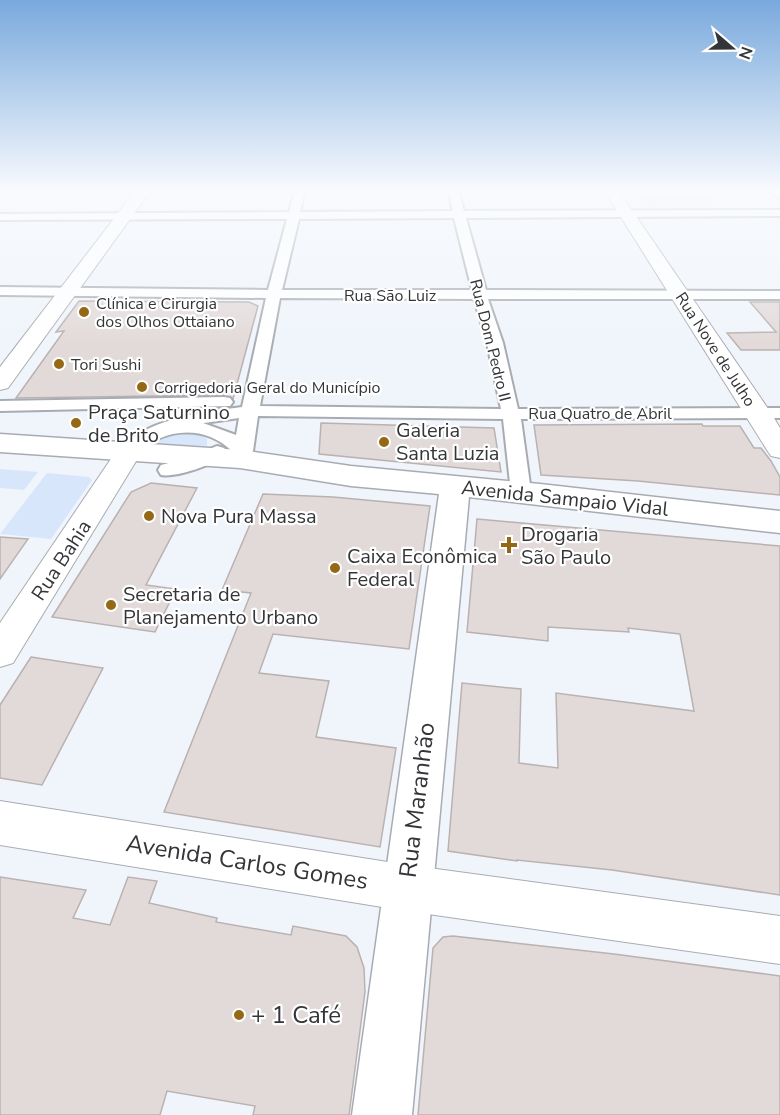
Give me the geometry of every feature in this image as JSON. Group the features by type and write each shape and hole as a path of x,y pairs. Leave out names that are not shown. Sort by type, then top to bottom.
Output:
{"main road":[{"name":"Avenida Sampaio Vidal","path":"0,443 124,460 168,470 276,477 351,476 521,492 780,522"},
{"name":"Avenida Sampaio Vidal","path":"0,457 124,460 209,457 238,450 351,476"},
{"name":"Rua Maranhão","path":"382,1115 455,486"}],"street":[{"path":"0,383 105,242"},
{"path":"238,450 287,242"},
{"name":"Rua Dom Pedro II","path":"465,242 495,343 510,413 520,471 521,492"},
{"name":"Rua Nove de Julho","path":"646,242 758,412 780,450"},
{"path":"31,307 58,272"},
{"name":"Rua São Luiz","path":"0,291 780,297"},
{"path":"703,299 780,297"},
{"path":"0,406 247,411"},
{"name":"Rua Quatro de Abril","path":"124,460 134,443 170,428 201,418 247,411 780,413"},
{"path":"170,428 206,429 224,434 238,450"},
{"path":"168,470 209,457"},
{"name":"Rua Bahia","path":"0,652 124,460"},
{"name":"Avenida Carlos Gomes","path":"0,823 407,888 780,940"}],"shaded area":[{"path":"180,431 200,433 207,439 207,446 151,443"},
{"path":"0,469 38,472 24,490 0,488"},
{"path":"47,473 89,477 92,480 51,539 0,534"}],"building":[{"path":"79,301 249,302 258,306 233,399 224,395 16,398 64,331 56,332"},
{"path":"750,302 780,302 780,350 741,350 727,333 776,332"},
{"path":"321,423 494,428 501,472 319,454"},
{"path":"702,424 703,426 740,426 754,448 761,448 771,461 780,477 780,495 638,481 541,475 534,425"},
{"path":"151,483 197,488 146,585 176,589 155,632 52,617 131,492"},
{"path":"263,494 333,497 430,506 409,649 273,634 259,673 329,681 316,737 396,748 380,847 164,812 251,593 222,590"},
{"path":"477,519 780,546 780,895 612,870 517,861 448,851 462,683 521,689 519,763 558,768 556,693 694,711 680,634 628,628 629,632 548,627 548,641 467,632"},
{"path":"0,537 28,539 0,579"},
{"path":"31,657 103,668 42,785 0,778 0,705"},
{"path":"0,877 86,890 73,918 110,925 128,877 157,881 149,903 217,918 216,922 291,935 293,926 346,936 357,947 364,968 365,992 349,1115 253,1115 255,1106 167,1091 160,1115 0,1115"},
{"path":"453,936 780,976 780,1115 418,1115 433,948 443,937"}],"place":[{"name":"Clínica e Cirurgia dos Olhos Ottaiano","path":"84,312"},
{"name":"Tori Sushi","path":"59,364"},
{"name":"Corrigedoria Geral do Município","path":"142,387"},
{"name":"Praça Saturnino de Brito","path":"76,423"},
{"name":"Galeria Santa Luzia","path":"384,442"},
{"name":"Nova Pura Massa","path":"149,516"},
{"name":"Drogaria São Paulo","path":"509,545"},
{"name":"Caixa Econômica Federal","path":"335,568"},
{"name":"Secretaria de Planejamento Urbano","path":"111,605"},
{"name":"+ 1 Café","path":"239,1015"}]}
